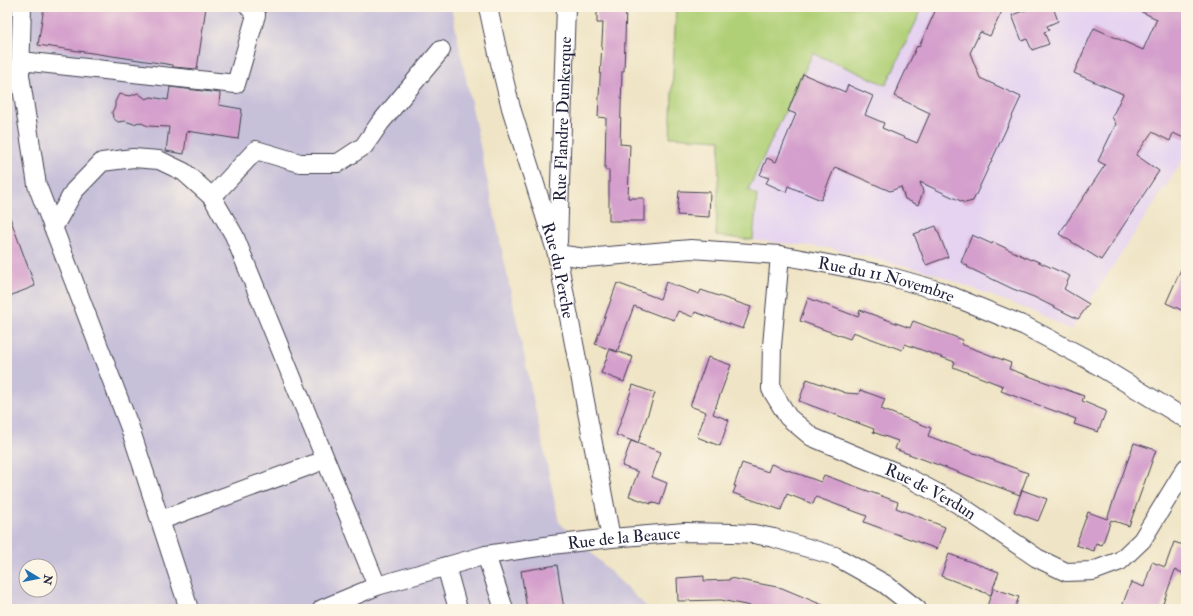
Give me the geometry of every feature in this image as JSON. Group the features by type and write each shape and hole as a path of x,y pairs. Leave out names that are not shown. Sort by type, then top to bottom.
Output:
{"street":[{"path":"22,7 20,75 36,185 130,428 189,609"},
{"path":"21,61 236,84 256,15 250,7"},
{"name":"Rue du Perche","path":"488,7 511,108 557,254 611,538"},
{"name":"Rue Flandre Dunkerque","path":"557,254 566,7"},
{"path":"212,197 256,150 300,163 338,163 364,146 380,123 441,50"},
{"path":"53,228 74,191 102,162 133,158 159,160 184,172 212,197 234,235 377,586"},
{"name":"Rue du 11 Novembre","path":"557,254 585,258 691,249 780,255 880,274 937,290 1025,326 1089,360 1186,419"},
{"name":"Rue de Verdun","path":"780,255 772,346 771,389 788,417 812,437 905,476 958,504 1037,558 1066,572 1093,571 1120,561 1142,540 1186,468"},
{"path":"161,520 314,464"},
{"name":"Rue de la Beauce","path":"322,609 377,586 486,555 611,538 685,532 733,533 774,538 835,556 885,584 917,609"},
{"path":"486,555 504,609"},
{"path":"446,566 458,609"}],"shaded area":[{"path":"7,7 451,7 559,522 649,609 7,609"},
{"path":"923,7 1186,7 1186,155 1071,330 1040,314 930,272 830,248 753,240 757,195 747,191 813,52 886,85"}],"green space":[{"path":"676,7 923,7 886,85 813,53 748,190 757,195 753,240 716,236 720,140 670,137"}],"building":[{"path":"44,7 206,7 197,69 173,67 173,65 38,45"},
{"path":"597,7 626,7 620,144 630,145 628,198 644,198 644,221 609,221 609,170 605,170 606,118 598,117 603,23 597,23"},
{"path":"937,7 1004,7 990,36 980,32 970,53 980,78 1021,97 973,201 965,203 920,182 923,192 918,205 905,199 901,187 890,191 835,167 821,200 788,186 786,192 766,183 769,178 760,175 767,158 776,162 796,114 788,111 803,74 845,92 848,85 873,96 865,115 884,123 882,128 917,143 930,113 894,96"},
{"path":"1034,7 1053,7 1058,21 1047,26 1049,30 1044,32 1049,44 1032,50 1027,39 1022,41 1012,15"},
{"path":"1131,7 1186,7 1186,139 1173,133 1170,141 1152,132 1136,155 1159,171 1101,260 1059,234 1105,165 1098,161 1116,124 1112,117 1123,94 1074,73 1094,28 1143,50 1157,19"},
{"path":"170,87 220,93 219,105 242,109 238,139 187,131 184,154 166,151 169,127 148,126 139,122 134,124 125,121 118,122 113,118 112,112 119,94 130,96 138,93 146,99 151,97 168,100"},
{"path":"679,191 710,192 709,217 677,215"},
{"path":"7,215 9,215 35,286 7,297"},
{"path":"936,226 948,257 926,265 914,234"},
{"path":"972,235 992,244 993,242 1070,276 1064,289 1089,304 1078,319 1034,297 1013,289 967,267 968,266 961,262"},
{"path":"1186,258 1186,312 1166,303"},
{"path":"666,282 699,294 701,290 751,307 743,329 695,312 693,317 678,311 674,320 634,306 617,352 595,344 617,283 660,299"},
{"path":"808,298 858,317 860,310 910,328 913,321 963,340 961,344 1011,363 1009,369 1084,396 1082,401 1106,411 1098,432 1074,424 1076,419 1001,391 1003,386 953,367 955,362 905,344 902,350 853,332 850,339 800,321"},
{"path":"610,349 633,357 624,382 601,373"},
{"path":"708,357 731,365 713,414 729,420 720,446 697,437 706,412 690,406"},
{"path":"807,379 846,393 859,394 860,390 885,399 881,409 931,428 928,436 1028,473 1020,495 895,449 898,441 873,432 874,429 799,401"},
{"path":"633,385 655,393 638,443 616,435"},
{"path":"631,441 661,452 652,477 667,483 660,505 651,502 651,504 629,496 638,472 622,466"},
{"path":"1134,443 1156,450 1129,526 1111,520 1102,545 1096,543 1094,551 1076,545 1088,512 1107,519"},
{"path":"742,463 768,472 771,464 821,482 824,475 898,502 896,508 945,527 937,549 864,522 867,516 816,497 813,504 787,494 781,510 733,493"},
{"path":"1022,490 1047,499 1038,521 1014,512"},
{"path":"1174,542 1186,546 1186,574 1175,570 1161,609 1121,609 1131,582 1144,587 1152,562 1165,567"},
{"path":"949,554 999,572 993,588 1019,597 1014,609 986,609 991,595 941,576"},
{"path":"557,565 564,609 527,609 521,571"},
{"path":"704,576 704,581 729,580 730,578 782,588 832,609 765,609 721,600 678,601 677,578"}]}
